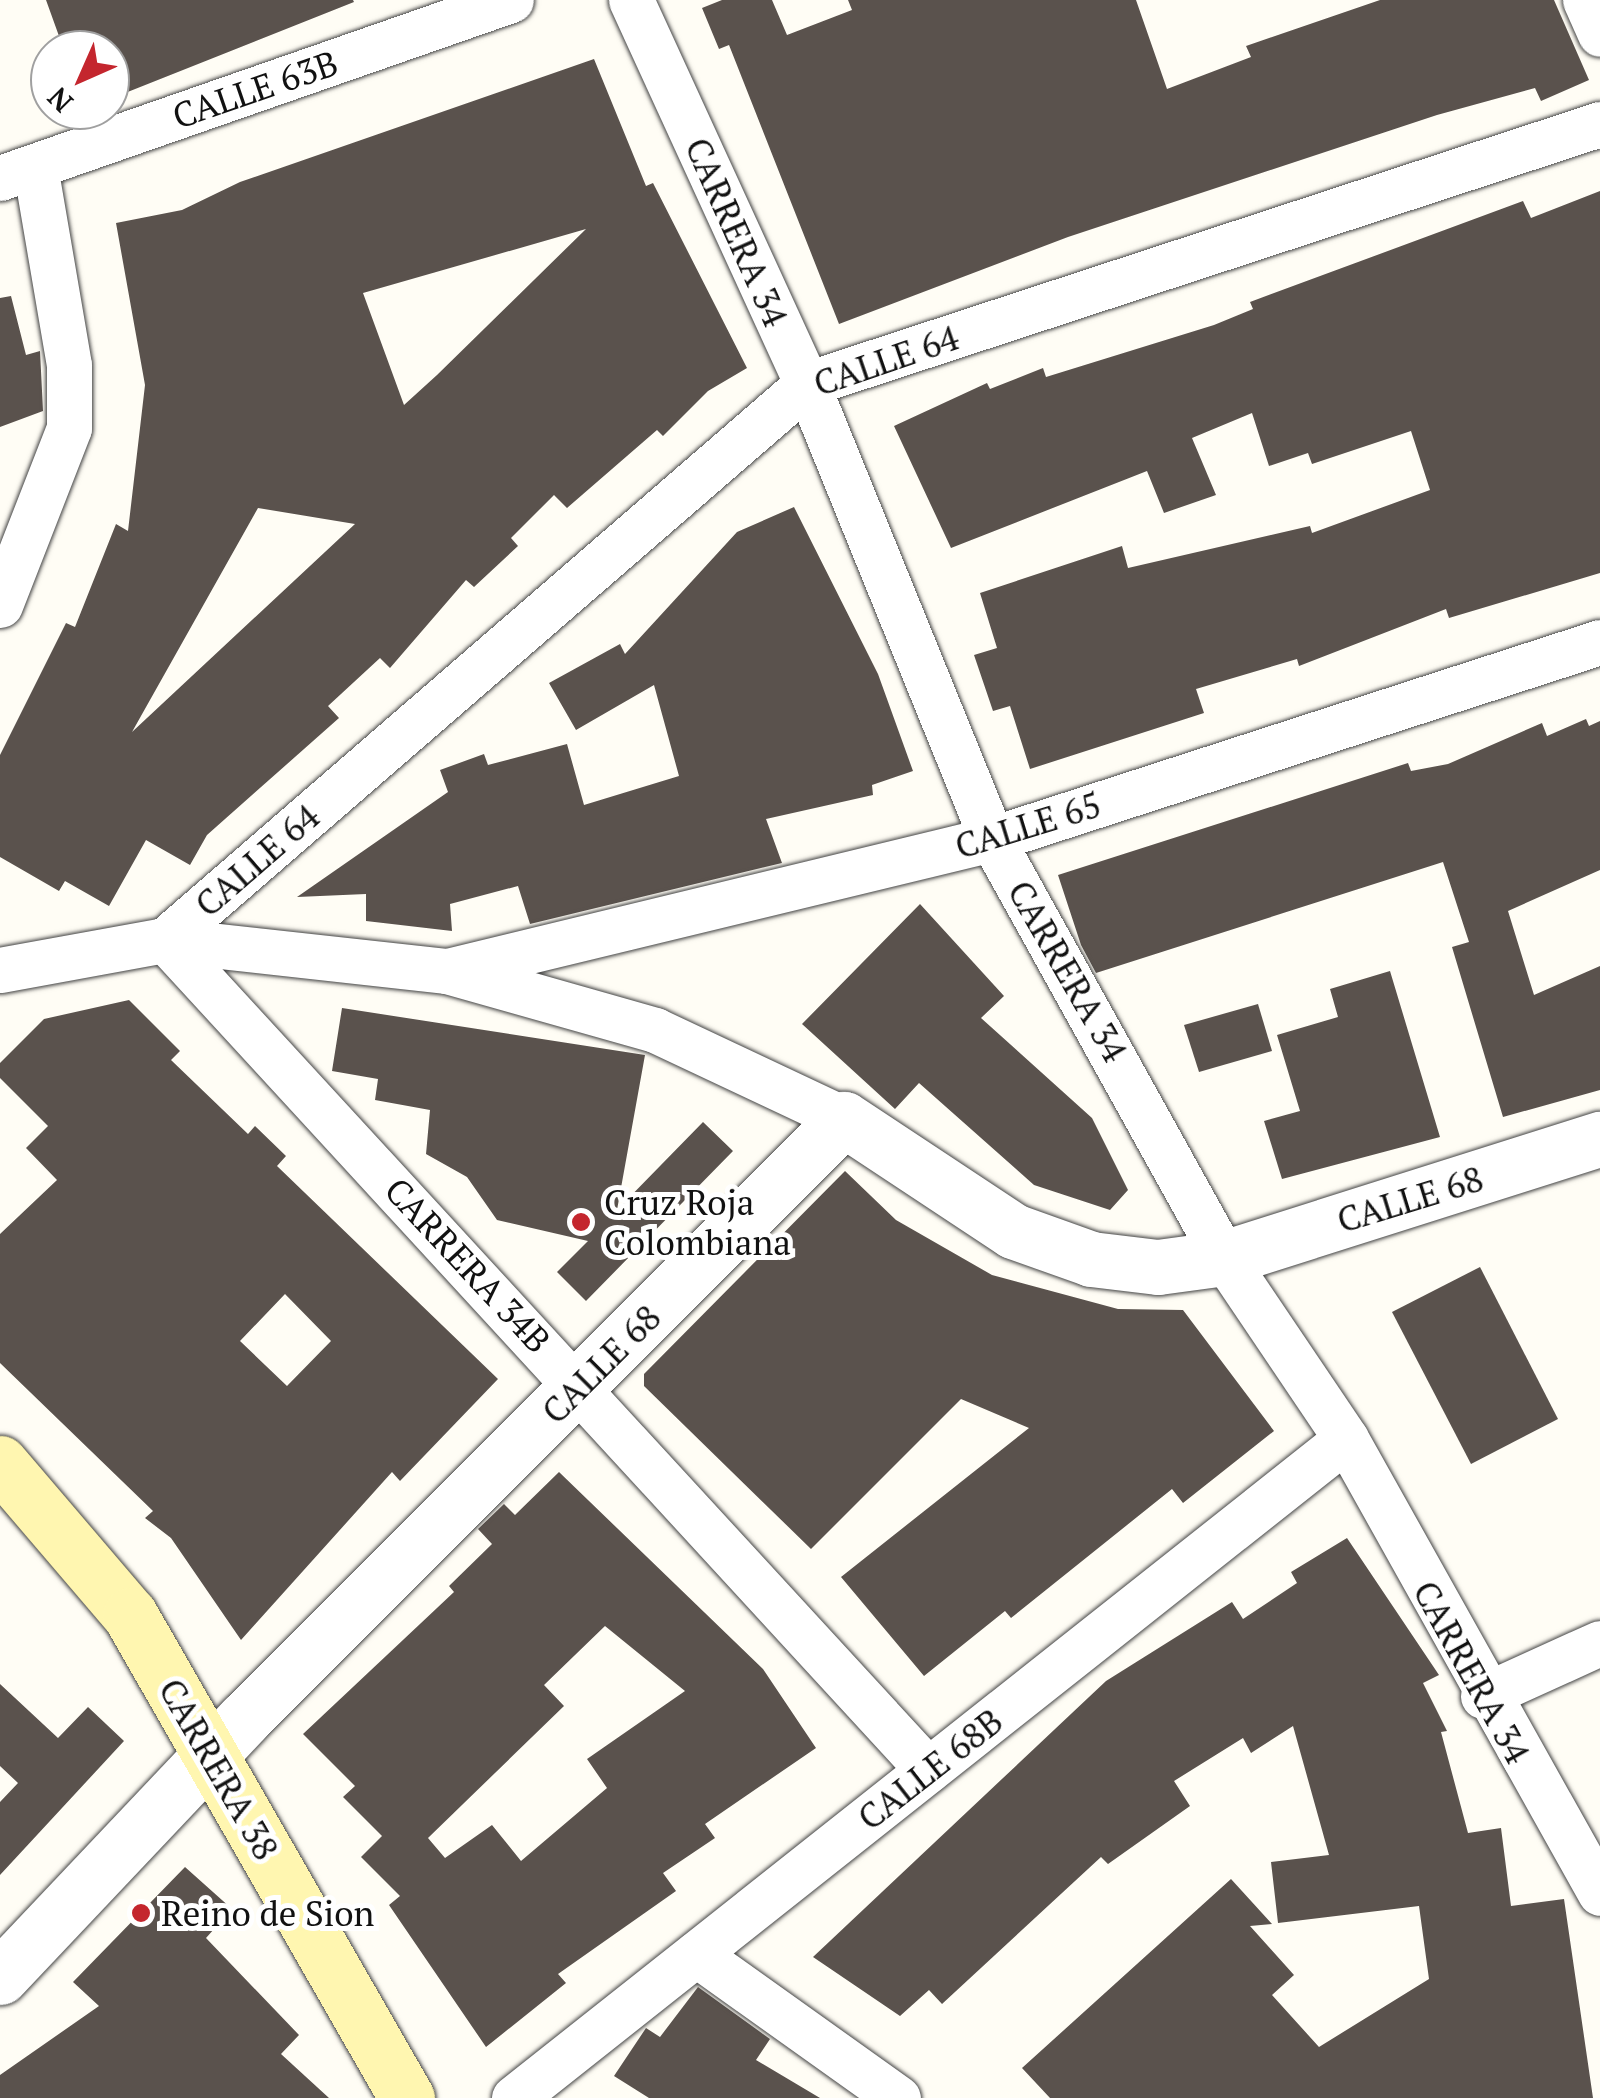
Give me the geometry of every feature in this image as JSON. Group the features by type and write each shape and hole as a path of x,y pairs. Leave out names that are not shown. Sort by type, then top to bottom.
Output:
{"main road":[{"name":"CARRERA 38","path":"0,1463 130,1615 407,2098"}],"street":[{"name":"CALLE 63B","path":"18,172 511,0"},
{"name":"CARRERA 34","path":"632,0 806,384 992,838 1224,1258 1346,1439 1483,1696 1600,1893"},
{"path":"1585,0 1600,34"},
{"name":"CALLE 64","path":"165,940 806,384 1600,124"},
{"path":"0,604 69,428 69,365 18,172"},
{"name":"CALLE 65","path":"446,971 992,838 1600,642"},
{"name":"CALLE 65","path":"0,970 165,940 446,971 654,1030 844,1118"},
{"name":"CARRERA 34B","path":"165,940 580,1386 928,1770"},
{"name":"CALLE 68","path":"0,1977 212,1754 844,1118 1013,1232 1091,1259 1158,1267 1224,1258 1600,1140"},
{"name":"CALLE 68B","path":"514,2098 1346,1439"},
{"path":"1483,1696 1600,1643"},
{"path":"696,1954 898,2098"}],"building":[{"path":"46,0 354,2 130,91 130,30 57,30"},
{"path":"722,0 772,0 787,35 852,10 848,0 1136,0 1167,89 1251,57 1246,46 1380,0 1554,0 1589,80 1541,101 1535,88 1437,115 1068,237 839,324 729,45 719,49 702,8"},
{"path":"594,59 646,186 653,183 747,368 708,391 663,436 657,430 567,508 554,495 511,538 518,546 474,587 466,580 390,668 380,658 328,706 339,718 207,835 190,865 146,840 109,906 65,881 59,891 0,857 0,755 66,623 75,627 116,524 128,531 145,385 116,223 182,210 240,182","holes":["586,229 437,375 404,405 363,293","258,508 355,524 132,732"]},
{"path":"1600,191 1600,573 1449,618 1446,609 1299,666 1297,659 1196,689 1204,713 1030,769 1010,706 993,711 974,655 997,648 980,593 1122,546 1128,568 1310,526 1312,533 1430,490 1411,431 1312,464 1308,453 1269,466 1252,413 1192,438 1216,495 1164,513 1147,471 951,548 894,426 987,383 990,389 1043,368 1046,377 1214,325 1253,309 1250,302 1523,201 1531,218"},
{"path":"11,296 26,355 40,351 43,411 0,427 0,298"},
{"path":"794,507 878,674 913,771 872,785 873,795 766,819 782,863 530,924 518,886 450,904 452,931 366,921 366,894 297,897 448,792 440,770 484,754 488,765 567,744 584,805 679,776 654,685 576,730 549,683 620,644 625,654 737,532"},
{"path":"1586,719 1589,726 1600,721 1600,870 1508,911 1534,995 1600,966 1600,1090 1503,1117 1452,947 1469,942 1443,862 1096,973 1081,945 1058,875 1408,763 1411,771 1448,764 1542,723 1547,736"},
{"path":"920,904 1004,996 981,1018 1092,1118 1128,1190 1110,1210 1034,1185 919,1083 895,1109 802,1024"},
{"path":"1390,971 1440,1137 1282,1179 1264,1121 1300,1111 1277,1035 1338,1017 1330,989"},
{"path":"129,1000 180,1051 171,1060 248,1134 255,1126 286,1156 277,1166 498,1379 400,1481 392,1472 241,1640 171,1538 145,1518 153,1511 0,1363 0,1234 57,1180 26,1148 48,1126 0,1078 0,1063 44,1019","holes":["285,1294 331,1341 287,1386 240,1341"]},
{"path":"1258,1004 1272,1051 1199,1072 1184,1025"},
{"name":"Cruz Roja Colombiana","path":"342,1008 645,1055 617,1210 703,1122 733,1151 586,1301 557,1272 588,1241 497,1220 467,1177 426,1154 430,1110 375,1100 378,1079 332,1071"},
{"path":"845,1171 896,1220 992,1275 1118,1309 1183,1310 1274,1431 1183,1503 1172,1489 1011,1618 1005,1611 924,1676 841,1577 1029,1428 961,1399 811,1549 644,1386 644,1374"},
{"path":"1480,1267 1558,1419 1471,1464 1392,1312"},
{"path":"559,1472 763,1669 816,1748 705,1824 715,1838 663,1873 676,1891 558,1974 566,1983 486,2047 389,1905 400,1896 361,1857 382,1836 343,1797 355,1786 303,1734 454,1592 449,1586 492,1544 478,1529 504,1504 515,1515","holes":["605,1626 685,1691 587,1759 607,1788 521,1861 492,1825 445,1858 428,1838 564,1706 544,1685"]},
{"path":"1347,1538 1439,1675 1423,1683 1447,1731 1441,1732 1468,1833 1501,1828 1511,1906 1564,1899 1593,2098 1050,2098 1022,2068 1231,1879 1272,1924 1250,1926 1294,1975 1272,1995 1319,2047 1429,1979 1419,1906 1278,1923 1271,1862 1329,1855 1293,1726 1251,1753 1243,1738 1174,1781 1190,1806 1108,1864 1101,1857 942,2004 929,1990 900,2016 813,1957 1106,1681 1232,1602 1243,1619 1297,1583 1291,1572"},
{"path":"0,1684 58,1738 88,1707 124,1741 0,1875 0,1802 18,1783 0,1766"},
{"path":"185,1867 232,1909 206,1938 299,2035 281,2054 329,2098 0,2098 0,2075 99,2006 73,1982"},
{"path":"698,1987 770,2039 756,2060 820,2098 649,2098 614,2076 646,2028 660,2037"}],"place":[{"name":"Cruz Roja Colombiana","path":"581,1222"},
{"name":"Reino de Sion","path":"141,1913"}]}
